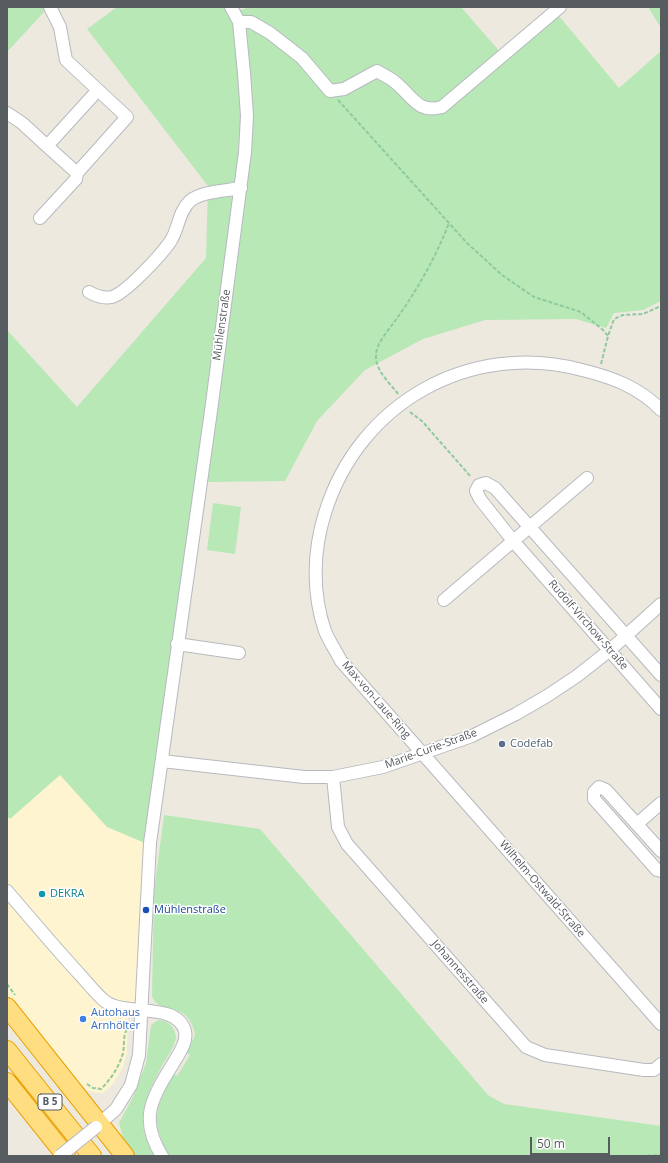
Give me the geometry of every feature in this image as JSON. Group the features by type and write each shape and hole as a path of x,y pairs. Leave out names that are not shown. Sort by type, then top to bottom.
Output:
{"highway":[{"path":"13,1004 98,1126 125,1156"},
{"name":"B 5","path":"7,1050 92,1156"},
{"name":"B 5","path":"7,1082 66,1156"},
{"path":"7,1093 45,1128"}],"street":[{"path":"40,218 76,179 77,173 127,117 66,60 60,27 50,7"},
{"name":"Mühlenstraße","path":"60,1156 98,1126 116,1109 131,1085 139,1055 150,843 240,188 246,116 239,22 231,7"},
{"path":"239,22 251,22 270,33 302,58 330,91 344,89 377,71 396,83 412,100 424,108 433,110 442,107 560,7"},
{"path":"47,146 98,90"},
{"path":"7,113 22,123 77,173"},
{"path":"89,292 97,297 114,296 139,276 170,242 184,208 191,200 199,196 240,188"},
{"name":"Max-von-Laue-Ring","path":"422,754 341,661 326,632 318,602 316,562 322,522 329,499 344,466 364,438 389,413 404,401 428,386 474,368 515,362 561,364 599,374 627,385 658,402"},
{"path":"444,600 514,542 587,478"},
{"name":"Rudolf-Virchow-Straße","path":"661,675 495,488 486,483 479,486 476,491 480,499 514,542 661,709"},
{"name":"Marie-Curie-Straße","path":"162,761 304,777 334,777 383,767 472,736 516,714 577,676 610,650 661,604"},
{"path":"177,644 239,653"},
{"name":"Wilhelm-Ostwald-Straße","path":"422,754 661,1024"},
{"name":"Johannesstraße","path":"334,777 338,827 348,844 526,1047 545,1055 644,1070 654,1070 661,1064"},
{"path":"661,851 606,790 599,787 594,792 594,799 657,870 661,870"},
{"path":"637,824 661,803"},
{"path":"7,891 71,965 106,1002 118,1007 171,1015 179,1021 185,1032 182,1048 152,1100 149,1115 150,1130 154,1144 162,1156"}],"path":[{"path":"330,91 486,261 522,291 534,297 581,312 608,336"},
{"path":"450,223 410,301 383,337 375,353 377,364 411,413 422,421 479,486"},
{"path":"599,374 612,323 618,316 644,314 661,306"},
{"path":"7,984 13,1004"},
{"path":"82,1080 93,1088 101,1089 108,1082 115,1072 123,1053 123,1038 127,1029 141,1010"},
{"path":"641,1156 661,1155"}],"shaded area":[{"path":"60,774 107,827 145,843 139,1011 128,1011 127,1053 123,1067 113,1084 103,1093 95,1093 87,1090 78,1081 7,995 7,816 10,818"}],"green space":[{"path":"7,7 44,7 46,10 7,52"},
{"path":"117,7 224,7 233,25 237,40 241,112 236,181 213,359 145,843 107,827 60,775 10,819 7,816 7,330 77,407 206,258 208,186 87,29"},
{"path":"251,7 461,7 507,60 559,16 619,88 661,51 661,301 643,310 614,313 606,328 576,319 485,320 423,339 365,370 317,421 285,481 207,482 253,129 247,31 239,10"},
{"path":"648,7 661,7 661,28"},
{"path":"213,503 241,507 235,554 207,550"},
{"path":"164,815 260,829 488,1095 504,1104 661,1126 661,1156 169,1156 159,1132 157,1114 163,1096 174,1074 177,1076 190,1055 187,1053 195,1035 192,1024 187,1017 180,1012 155,1002 152,996 154,891"},
{"path":"158,1020 171,1025 176,1038 151,1088 144,1109 144,1131 154,1156 133,1156 120,1139 123,1138 119,1123 133,1097 146,1063 151,1025"}],"place":[{"name":"Codefab","path":"502,744"},
{"name":"DEKRA","path":"42,894"},
{"name":"Mühlenstraße","path":"146,910"},
{"name":"Autohaus Arnhölter","path":"83,1019"}]}
